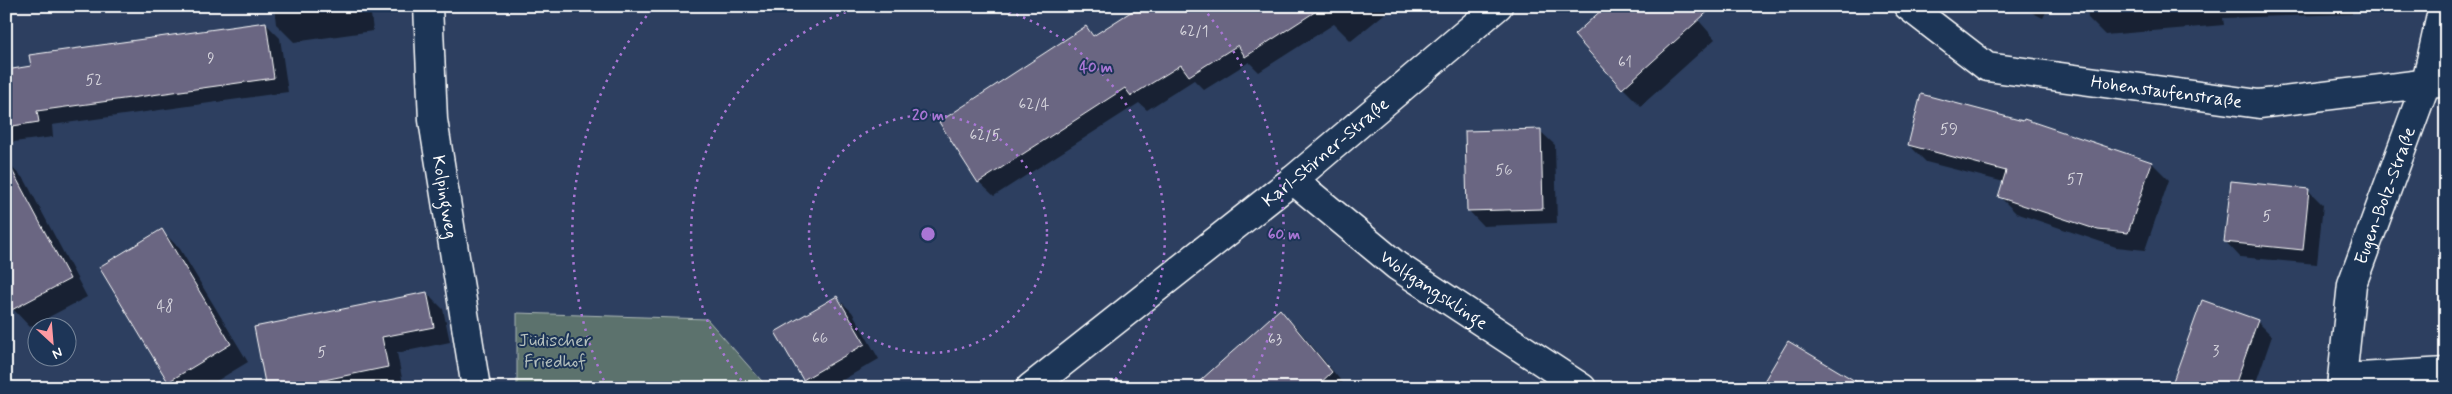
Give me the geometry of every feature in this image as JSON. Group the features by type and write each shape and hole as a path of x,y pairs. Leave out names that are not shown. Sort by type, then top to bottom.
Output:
{"street":[{"name":"Kolpingweg","path":"428,6 433,120 476,388"},
{"name":"Karl-Stirner-Straße","path":"1030,388 1294,180 1498,6"},
{"name":"Hohenstaufenstraße","path":"1908,6 1987,67 2259,104 2436,82"},
{"name":"Eugen-Bolz-Straße","path":"2342,383 2352,284 2436,82 2443,6"},
{"name":"Wolfgangsklinge","path":"1294,180 1397,266 1582,388"},
{"path":"2342,383 2446,372"}],"green space":[{"name":"Jüdischer Friedhof","path":"517,313 707,319 768,388 517,388"}],"building":[{"path":"1140,6 1324,6 1245,57 1238,45 1189,76 1181,65 1131,96 1125,88 978,183 939,122 1086,26 1093,36"},
{"path":"1606,6 1714,6 1622,89 1574,35"},
{"path":"266,22 274,78 37,111 39,122 6,127 6,70 31,66 29,55"},
{"path":"1921,94 2023,121 2024,119 2152,162 2128,233 2098,230 1998,197 2006,171 1908,145"},
{"path":"1541,129 1543,209 1467,211 1465,131"},
{"path":"6,159 70,279 6,313"},
{"path":"2231,181 2309,189 2303,250 2224,242"},
{"path":"162,229 231,344 168,382 99,267"},
{"path":"427,292 434,327 382,337 388,367 285,388 266,388 254,327"},
{"path":"837,296 865,344 803,380 775,332"},
{"path":"2202,300 2258,320 2234,388 2190,388 2173,381"},
{"path":"1280,309 1332,372 1315,388 1192,388"},
{"path":"1788,341 1867,388 1760,388"}]}
